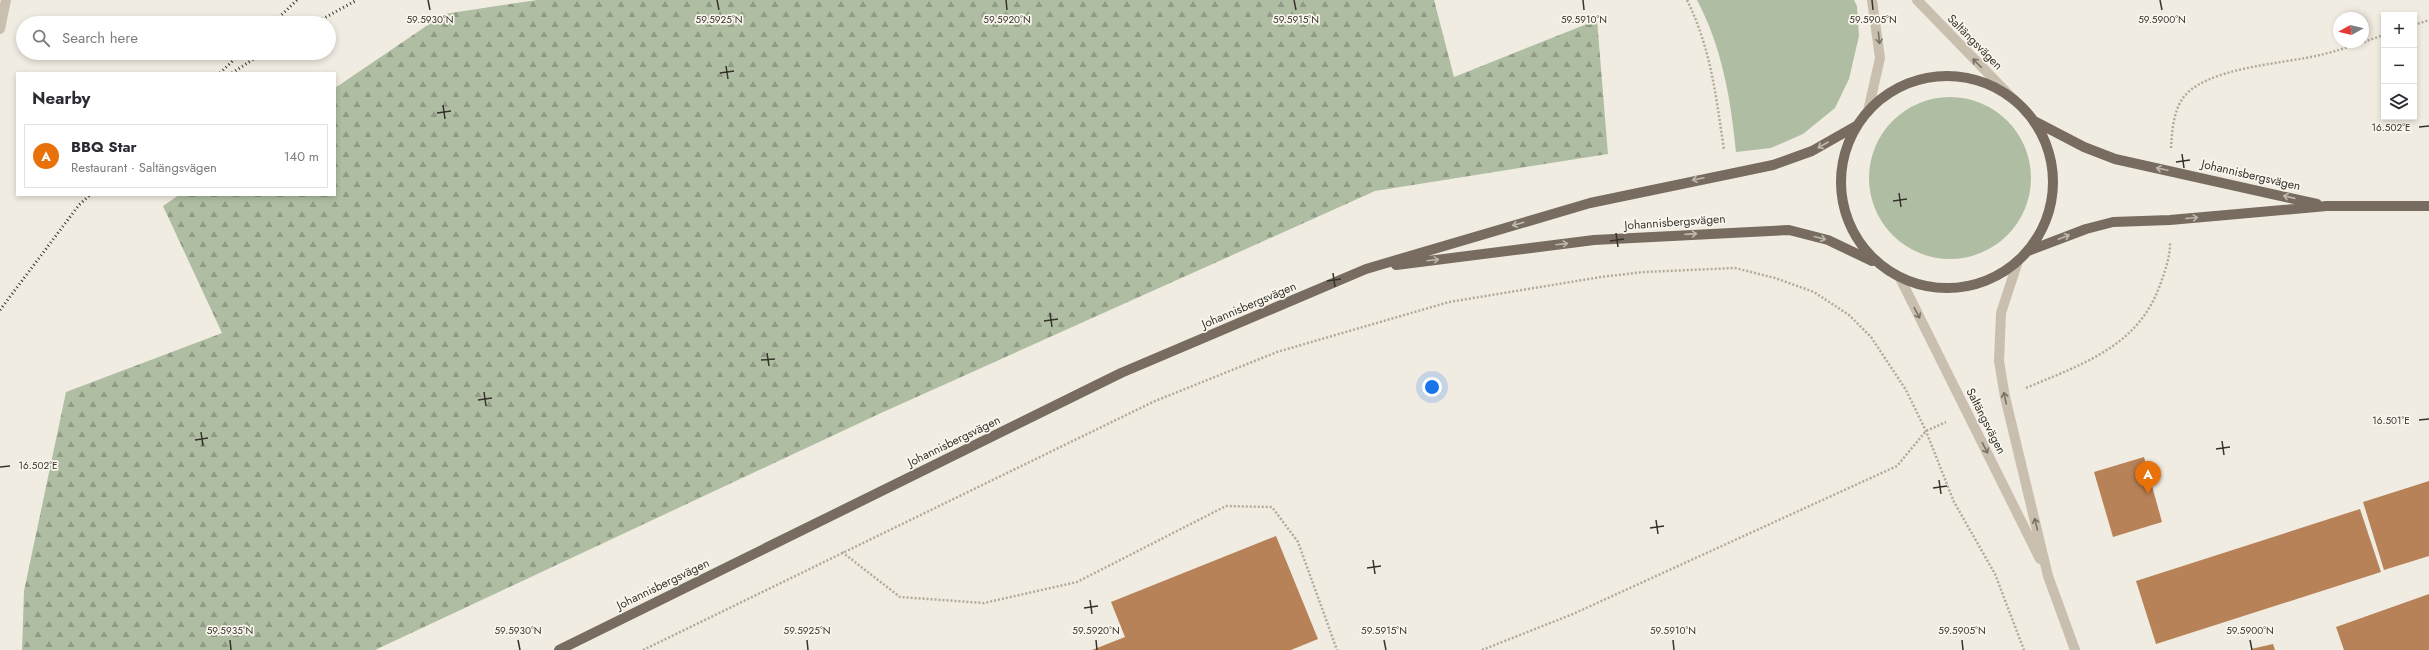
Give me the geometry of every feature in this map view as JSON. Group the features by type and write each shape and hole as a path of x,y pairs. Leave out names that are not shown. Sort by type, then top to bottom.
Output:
{"main road":[{"path":"1938,76 1954,76 1975,80 1990,86 2015,101 2034,122 2049,154 2052,171 2052,193 2045,224 2028,251 2018,261 1991,279 1953,288 1938,288 1900,278 1884,267 1860,246 1849,226 1843,207 1840,188 1846,151 1856,126 1868,111 1884,96 1905,84 1938,76"},
{"name":"Johannisbergsvägen","path":"2034,122 2084,147 2115,159 2327,206"},
{"name":"Johannisbergsvägen","path":"559,650 1121,373 1366,269 1590,203 1773,165 1812,151 1856,126"},
{"name":"Johannisbergsvägen","path":"2028,251 2086,229 2113,222 2170,220 2327,206 2429,206"},
{"name":"Johannisbergsvägen","path":"1366,269 1594,240 1789,230 1828,240 1884,267"}],"street":[{"path":"0,29 6,0"},
{"path":"1868,111 1880,58 1872,0"},
{"name":"Saltängsvägen","path":"1917,0 2015,101"},
{"name":"Saltängsvägen","path":"2018,261 2001,313 1999,361 2005,397 2048,576"},
{"name":"Saltängsvägen","path":"1900,278 2048,576 2075,650"}],"path":[{"path":"1687,0 1697,21 1712,66 1724,150"},
{"path":"2417,24 2429,20"},
{"path":"643,650 1155,401 1277,352 1449,302 1601,277 1644,272 1735,268 1775,278 1814,292 1848,315 1871,337 1906,390 1926,431 1954,502 1994,574 2024,650"},
{"path":"1482,650 1574,614 1897,466 1926,431"},
{"path":"842,552 900,597 984,603 1077,582 1226,506 1272,507 1298,542 1337,650"}],"green space":[{"path":"537,0 1434,0 1454,77 1597,20 1608,154 1375,191 881,413 375,650 22,650 24,591 66,392 222,333 163,206 178,196 336,196 336,87 444,14"},
{"path":"1697,0 1854,0 1857,6 1859,36 1849,79 1835,108 1803,134 1771,148 1736,152 1724,74 1713,36"},
{"path":"1942,97 1958,97 1974,100 1988,106 2002,115 2013,126 2022,140 2028,154 2031,178 2030,194 2022,216 2013,230 2002,241 1988,250 1974,256 1958,259 1942,259 1926,256 1912,250 1898,241 1887,230 1878,216 1872,202 1869,186 1869,170 1872,154 1878,140 1887,126 1898,115 1912,106 1926,100"}],"building":[{"path":"2144,457 2162,522 2113,537 2094,472"},
{"path":"2429,481 2429,556 2384,570 2363,502"},
{"path":"2360,509 2381,572 2156,644 2136,581"},
{"path":"1276,536 1318,639 1291,650 1092,650 1125,637 1111,602"},
{"path":"2429,594 2429,650 2344,650 2336,627"},
{"path":"2273,644 2275,650 2251,650 2251,649"}],"railway":[{"path":"280,16 297,0"},
{"path":"328,16 357,0"},
{"path":"221,72 234,60"},
{"path":"234,72 252,60"},
{"path":"0,310 79,205 89,196"}],"place":[{"name":"BBQ Star","path":"2148,494"}]}
